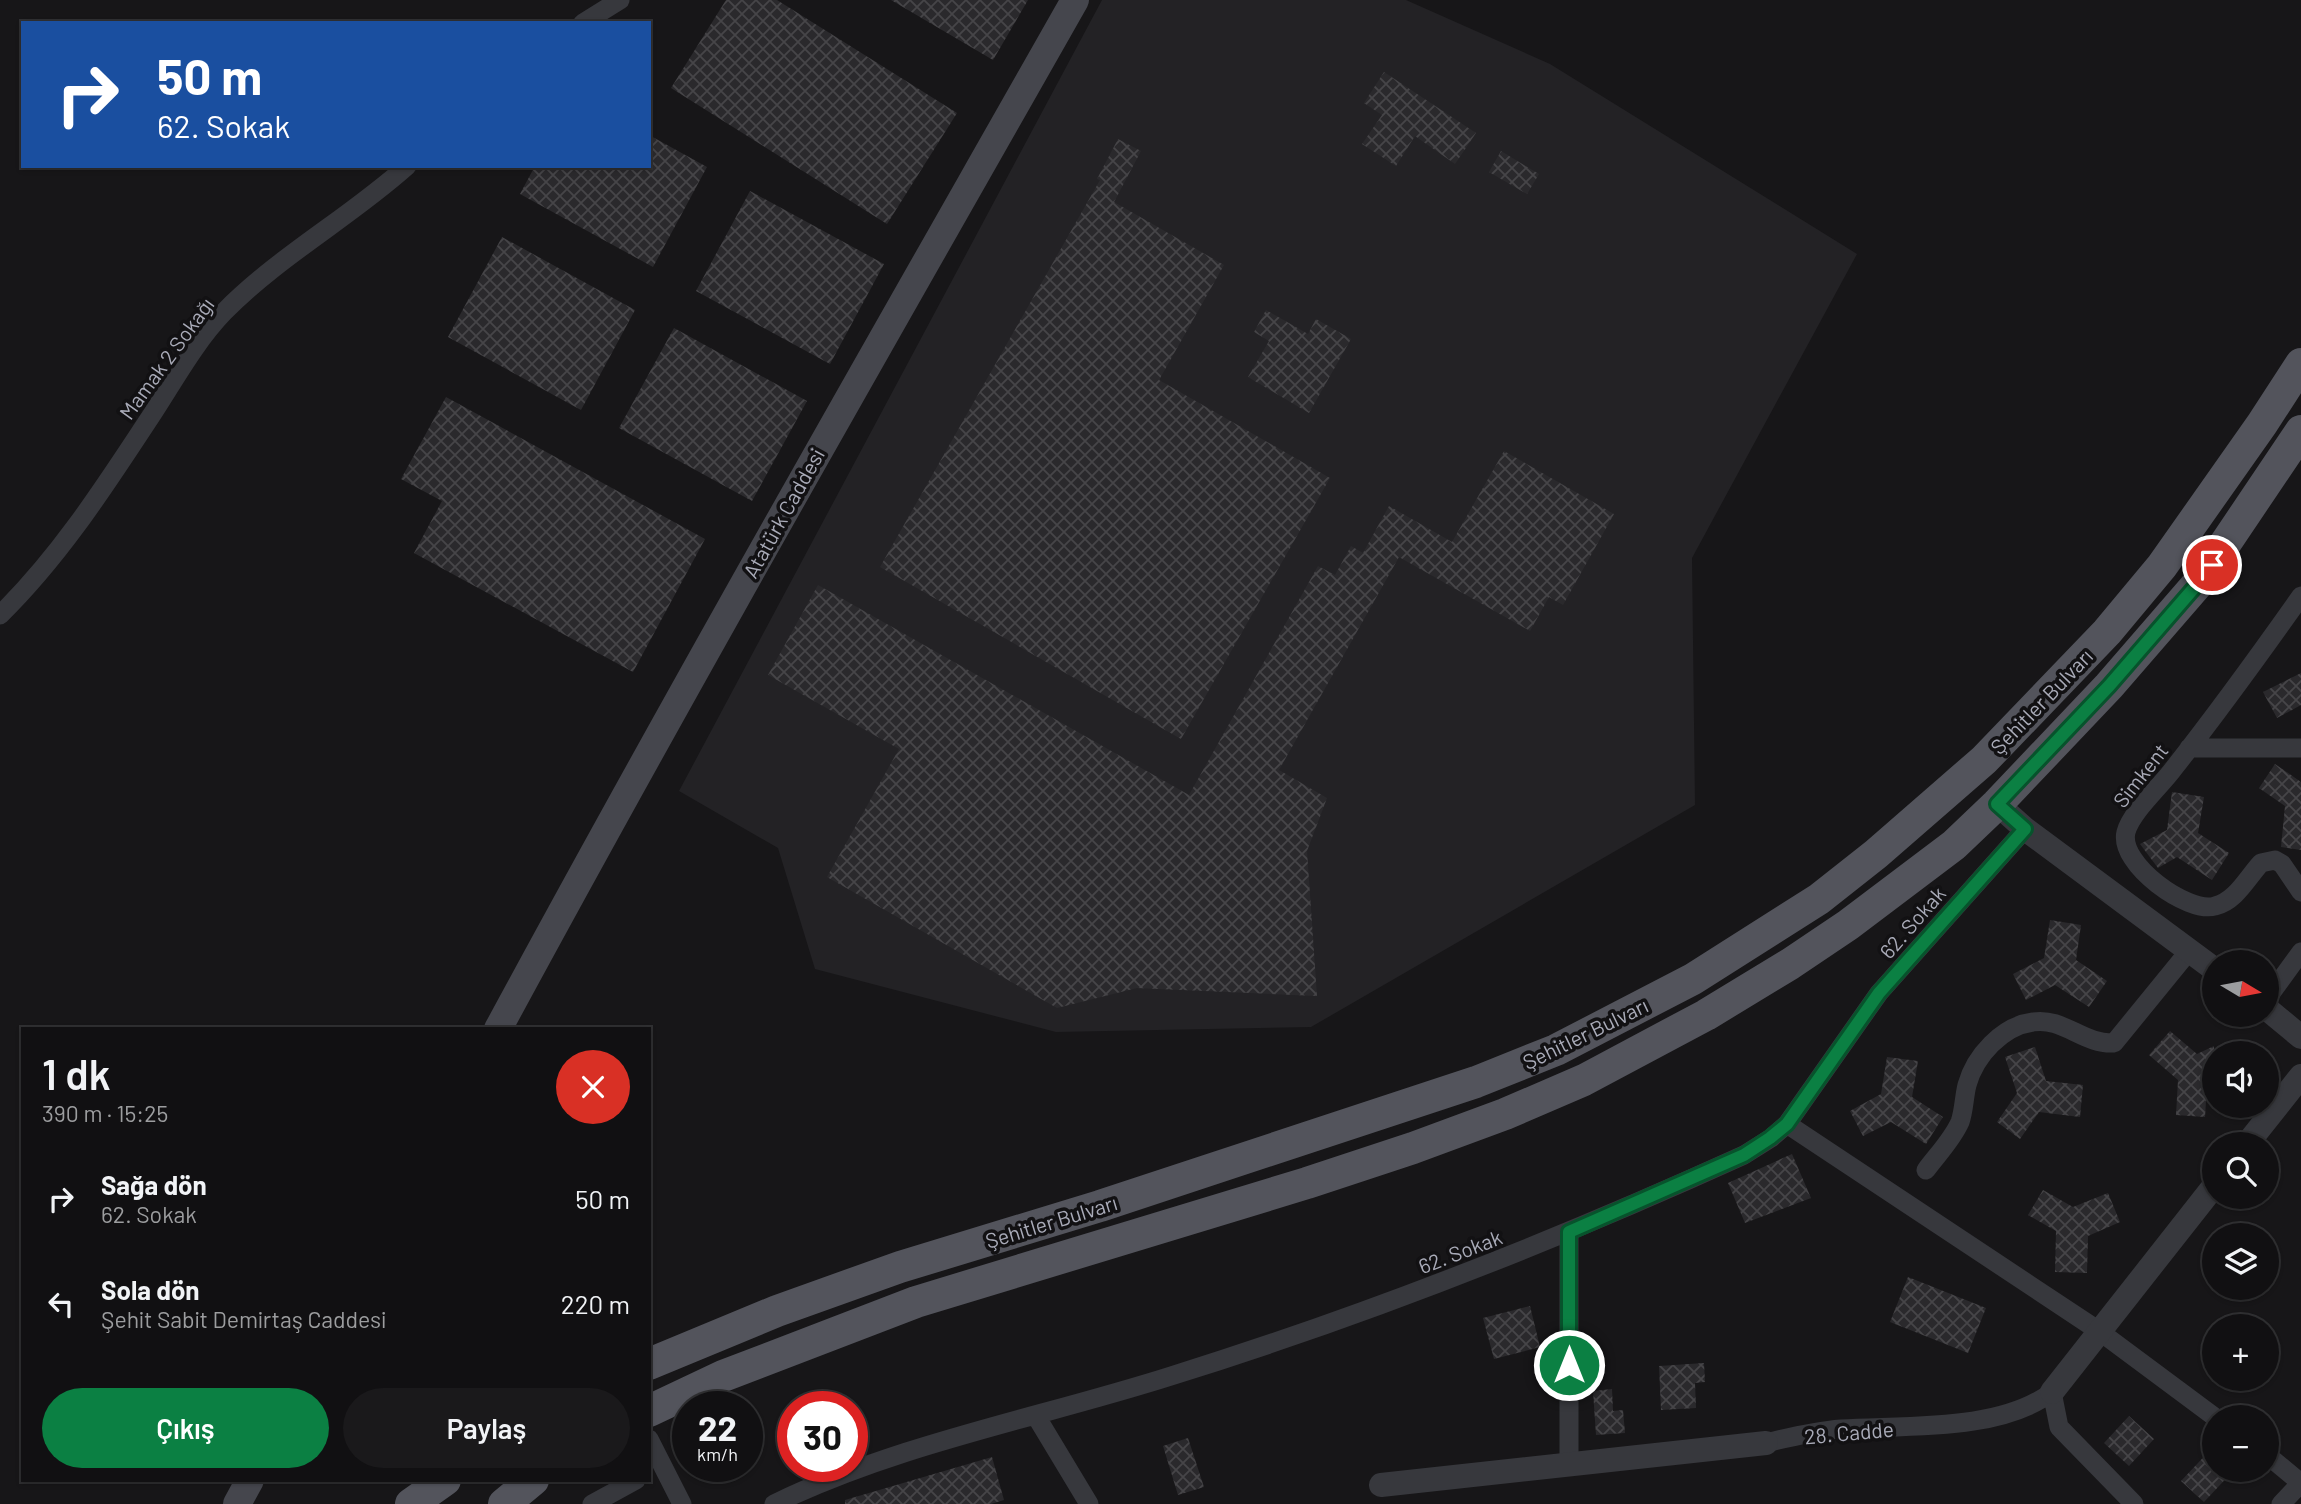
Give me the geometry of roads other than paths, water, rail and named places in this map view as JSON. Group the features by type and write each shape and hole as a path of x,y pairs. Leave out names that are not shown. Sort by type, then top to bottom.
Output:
{"main road":[{"name":"Atatürk Caddesi","path":"499,1027 769,537 1075,0"},
{"name":"Şehitler Bulvarı","path":"651,1363 777,1311 900,1267 1113,1202 1476,1082 1556,1050 1693,979 1819,899 1984,761 2108,632 2162,566 2301,364"},
{"name":"Şehitler Bulvarı","path":"651,1409 723,1376 916,1302 1400,1152 1505,1114 1584,1080 1706,1015 1848,925 1945,853 1997,804 2109,686 2200,581 2301,431"},
{"path":"411,1504 442,1482"},
{"path":"504,1504 532,1482"}],"street":[{"path":"586,21 620,0"},
{"name":"Mamak 2 Sokağı","path":"0,615 27,587 90,509 223,312 310,240 385,186 405,168"},
{"name":"Simkent","path":"2301,596 2189,748 2132,819 2126,832 2125,845 2140,870 2176,895 2207,908 2229,901 2261,863 2268,860 2282,864 2301,892"},
{"name":"Simkent","path":"2189,748 2301,750 2301,742"},
{"path":"1997,804 2025,829 2202,960"},
{"name":"62. Sokak","path":"774,1504 897,1455 948,1438 1036,1416 1270,1344 1456,1278 1744,1155 1787,1124 1879,993 2025,829"},
{"path":"1926,1170 1960,1121 1968,1084 1977,1061 1991,1044 2012,1029 2040,1021 2060,1025 2101,1044 2114,1043 2189,951"},
{"path":"2279,982 2301,952"},
{"path":"2279,1019 2301,1037"},
{"path":"2257,1132 2301,1076"},
{"path":"1787,1124 2099,1331 2202,1408"},
{"name":"28. Cadde","path":"1381,1485 1766,1443 1838,1430 1922,1426 1986,1419 2020,1410 2037,1403 2052,1392 2202,1201"},
{"path":"1569,1232 1569,1464"},
{"path":"2052,1392 2059,1427 2134,1504"},
{"path":"1036,1416 1089,1504"},
{"path":"651,1448 656,1472 682,1504"},
{"path":"2279,1465 2301,1483 2281,1504"},
{"path":"592,1504 632,1482"}]}
